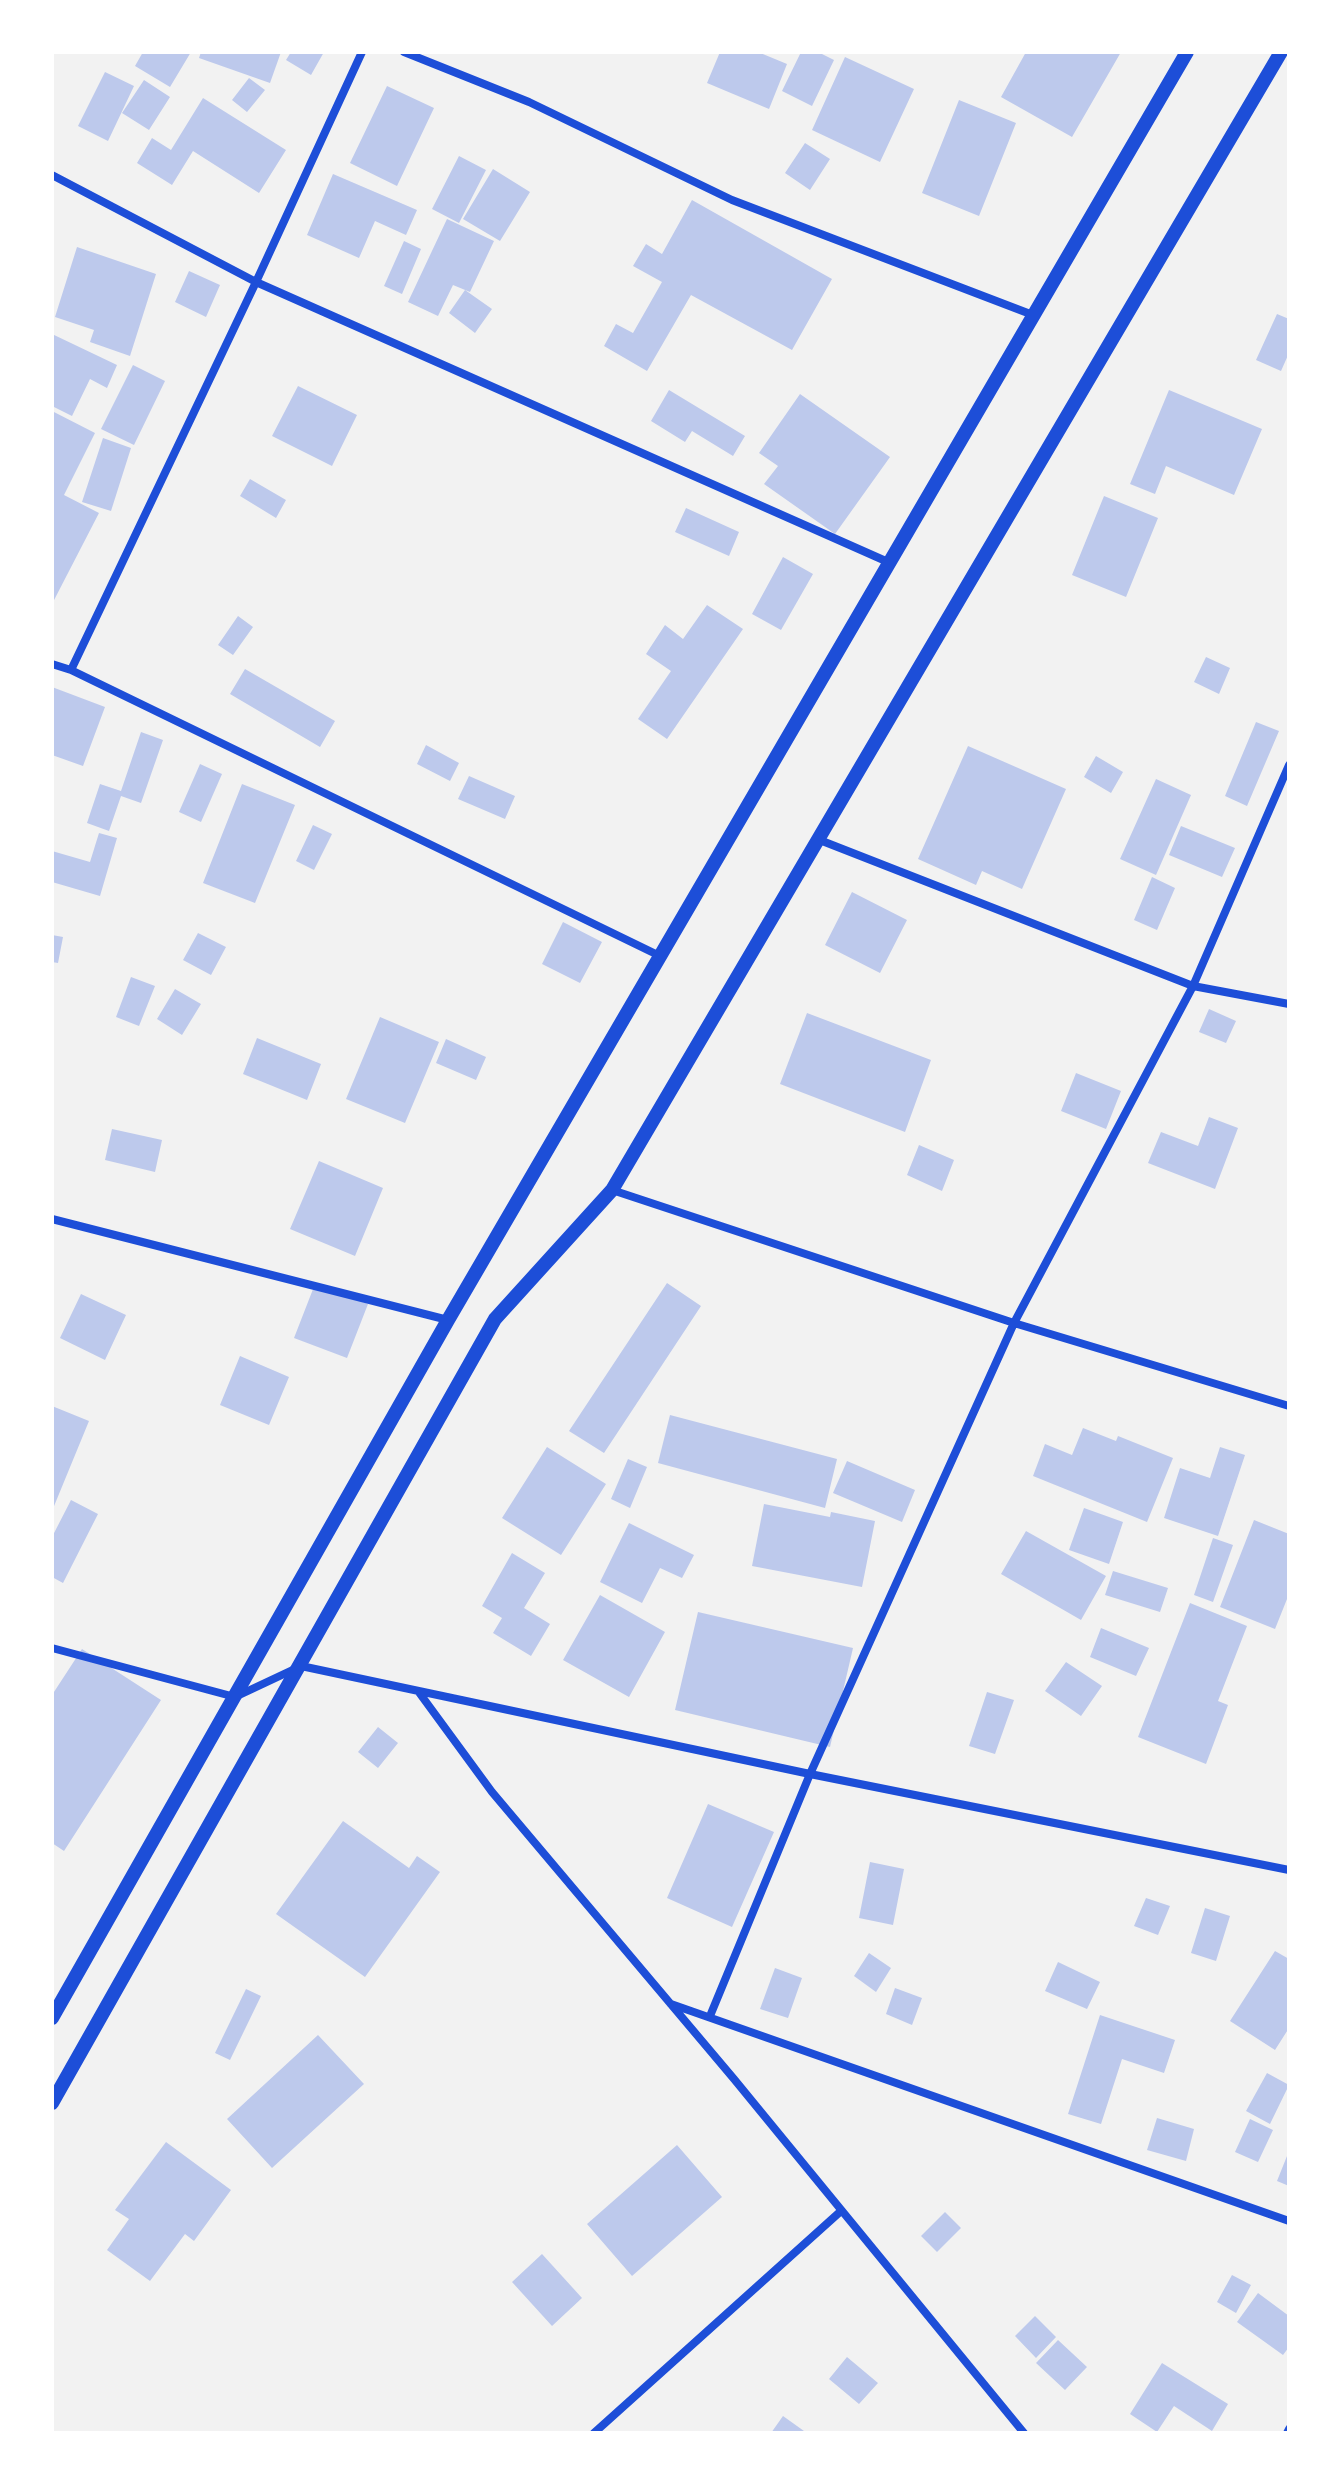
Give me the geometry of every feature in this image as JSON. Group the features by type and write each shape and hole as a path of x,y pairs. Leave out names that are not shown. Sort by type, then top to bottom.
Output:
{"street":[{"path":"71,670 362,52"},
{"path":"404,52 529,102 732,200 1033,315"},
{"path":"52,2018 448,1320 1187,52"},
{"path":"52,2103 495,1319 612,1190 1281,52"},
{"path":"52,175 256,282 888,562"},
{"path":"52,664 71,670 660,956"},
{"path":"710,2016 810,1774 1014,1323 1193,986 1289,765"},
{"path":"817,839 1193,986 1289,1004"},
{"path":"612,1190 1014,1323 1289,1406"},
{"path":"52,1219 448,1320"},
{"path":"52,1648 235,1697 301,1666 360,1676 810,1774 1289,1870"},
{"path":"418,1691 492,1792 1024,2433"},
{"path":"671,2004 1289,2221"},
{"path":"594,2433 841,2211"}],"building":[{"path":"143,52 191,52 170,87 135,66"},
{"path":"201,52 281,52 270,83 199,58"},
{"path":"291,52 324,52 311,75 286,60"},
{"path":"720,52 758,52 787,64 769,109 707,83"},
{"path":"801,52 818,52 834,60 812,106 782,91"},
{"path":"1026,52 1121,52 1072,137 1001,97"},
{"path":"845,57 914,89 880,162 812,130"},
{"path":"105,72 134,86 108,141 78,126"},
{"path":"249,78 265,90 247,112 232,100"},
{"path":"144,80 170,97 149,130 122,113"},
{"path":"387,86 434,108 397,186 350,163"},
{"path":"203,98 286,150 259,193 193,151 172,185 137,163 152,138 171,150"},
{"path":"959,100 1016,123 979,216 922,193"},
{"path":"805,143 830,159 810,190 785,173"},
{"path":"459,156 486,170 459,223 432,209"},
{"path":"493,169 530,192 500,241 463,219"},
{"path":"333,174 417,210 406,235 375,221 359,258 307,235"},
{"path":"692,200 832,279 792,350 691,295 647,371 604,346 616,324 633,333 662,282 633,266 646,244 662,254"},
{"path":"447,219 494,241 470,292 453,285 438,316 408,302"},
{"path":"404,241 421,249 402,294 384,286"},
{"path":"77,247 156,274 130,356 90,342 94,330 55,317"},
{"path":"189,271 220,285 206,317 175,302"},
{"path":"465,290 492,309 475,333 449,313"},
{"path":"1277,314 1289,319 1289,353 1281,371 1256,360"},
{"path":"52,334 117,365 107,388 90,379 72,416 52,406"},
{"path":"133,365 165,381 134,445 101,429"},
{"path":"298,386 357,415 332,466 272,436"},
{"path":"669,390 745,436 733,456 692,431 685,442 651,421"},
{"path":"1169,390 1262,429 1234,495 1166,466 1155,494 1130,484"},
{"path":"800,394 890,457 835,534 764,484 778,466 759,453"},
{"path":"52,411 95,433 64,495 99,513 52,604"},
{"path":"103,438 131,448 111,511 82,502"},
{"path":"250,479 286,500 276,518 240,496"},
{"path":"1104,496 1158,518 1126,597 1072,575"},
{"path":"686,508 739,532 729,556 675,532"},
{"path":"783,557 813,574 781,630 752,614"},
{"path":"707,605 743,629 667,739 638,719 671,671 646,654 665,625 683,639"},
{"path":"238,616 253,627 233,655 218,645"},
{"path":"1206,657 1230,668 1219,694 1194,682"},
{"path":"245,669 335,721 320,747 230,694"},
{"path":"52,687 105,707 83,766 52,755"},
{"path":"1256,722 1279,731 1247,806 1225,796"},
{"path":"141,732 163,740 141,803 121,796 109,831 87,823 100,784 121,791"},
{"path":"426,745 459,763 450,781 417,764"},
{"path":"968,746 1066,789 1022,889 982,871 976,885 918,859"},
{"path":"1096,756 1123,772 1111,793 1084,777"},
{"path":"200,764 222,774 201,822 179,812"},
{"path":"469,776 515,796 505,819 458,799"},
{"path":"1156,779 1191,795 1156,875 1120,859"},
{"path":"242,784 295,805 255,903 203,883"},
{"path":"313,825 332,834 314,870 296,861"},
{"path":"1181,826 1235,848 1222,877 1169,855"},
{"path":"99,833 117,838 100,896 52,882 52,851 90,862"},
{"path":"1152,877 1175,888 1157,930 1134,920"},
{"path":"852,892 907,920 880,973 825,945"},
{"path":"563,922 602,942 580,983 542,964"},
{"path":"198,933 226,947 211,975 183,960"},
{"path":"52,935 63,937 58,963 52,962"},
{"path":"131,977 155,986 139,1026 116,1017"},
{"path":"175,989 201,1004 182,1035 157,1019"},
{"path":"1209,1009 1236,1021 1226,1043 1199,1032"},
{"path":"807,1013 931,1060 905,1132 780,1084"},
{"path":"380,1017 439,1042 405,1123 346,1099"},
{"path":"257,1038 321,1064 307,1100 243,1074"},
{"path":"446,1039 486,1057 476,1080 436,1063"},
{"path":"1076,1073 1121,1091 1106,1129 1061,1111"},
{"path":"1209,1117 1238,1128 1215,1189 1148,1163 1161,1132 1198,1146"},
{"path":"112,1129 162,1140 155,1172 105,1160"},
{"path":"919,1145 954,1160 942,1191 907,1175"},
{"path":"319,1161 383,1188 355,1256 290,1229"},
{"path":"667,1283 701,1306 604,1453 569,1431"},
{"path":"315,1284 368,1304 347,1358 294,1338"},
{"path":"81,1294 126,1315 105,1360 60,1338"},
{"path":"240,1356 289,1377 269,1425 220,1405"},
{"path":"52,1406 89,1421 52,1511"},
{"path":"670,1415 837,1459 825,1508 658,1463"},
{"path":"1083,1428 1116,1441 1118,1436 1173,1458 1147,1522 1033,1476 1045,1444 1072,1455"},
{"path":"547,1447 606,1484 561,1555 502,1518"},
{"path":"1220,1447 1245,1455 1218,1536 1164,1518 1180,1468 1210,1478"},
{"path":"628,1459 647,1467 630,1508 611,1499"},
{"path":"847,1461 915,1490 902,1522 833,1493"},
{"path":"71,1500 98,1514 63,1583 52,1577 52,1537"},
{"path":"764,1504 830,1517 831,1512 875,1521 862,1587 752,1566"},
{"path":"1084,1508 1123,1522 1109,1564 1069,1550"},
{"path":"1254,1520 1289,1534 1289,1594 1275,1629 1220,1607"},
{"path":"629,1523 694,1555 682,1578 660,1568 642,1603 600,1582"},
{"path":"1026,1531 1106,1576 1081,1620 1001,1574"},
{"path":"1213,1538 1233,1545 1213,1602 1194,1595"},
{"path":"512,1553 545,1573 524,1608 550,1624 531,1656 493,1633 502,1618 482,1606"},
{"path":"1113,1571 1168,1588 1160,1612 1105,1595"},
{"path":"600,1595 665,1632 629,1697 563,1660"},
{"path":"1190,1603 1247,1626 1218,1701 1228,1705 1206,1764 1138,1737"},
{"path":"698,1612 853,1648 830,1747 675,1710"},
{"path":"1101,1628 1149,1648 1136,1676 1090,1657"},
{"path":"82,1649 161,1700 64,1851 52,1843 52,1695"},
{"path":"1066,1662 1102,1686 1081,1716 1045,1691"},
{"path":"987,1692 1014,1700 995,1754 969,1746"},
{"path":"378,1727 398,1743 378,1768 358,1752"},
{"path":"708,1804 774,1832 732,1927 667,1898"},
{"path":"343,1821 409,1868 417,1856 440,1872 365,1977 276,1914"},
{"path":"870,1862 904,1869 893,1925 859,1918"},
{"path":"1146,1898 1170,1906 1158,1935 1134,1926"},
{"path":"1205,1908 1230,1916 1216,1961 1191,1953"},
{"path":"1275,1951 1289,1959 1289,2028 1275,2050 1230,2021"},
{"path":"869,1953 891,1968 876,1992 854,1976"},
{"path":"1058,1962 1100,1982 1087,2009 1045,1991"},
{"path":"775,1968 802,1978 788,2018 760,2009"},
{"path":"895,1988 922,1998 912,2025 886,2014"},
{"path":"246,1989 261,1996 230,2060 215,2053"},
{"path":"1100,2015 1175,2040 1164,2073 1122,2059 1101,2124 1068,2114"},
{"path":"318,2035 364,2084 272,2168 227,2119"},
{"path":"1267,2073 1289,2085 1270,2124 1246,2111"},
{"path":"1157,2118 1194,2129 1186,2161 1147,2150"},
{"path":"1250,2119 1273,2130 1258,2162 1235,2152"},
{"path":"166,2142 231,2190 194,2241 185,2234 150,2281 107,2250 129,2219 115,2210"},
{"path":"677,2145 722,2197 632,2276 587,2224"},
{"path":"1289,2151 1289,2186 1277,2181"},
{"path":"945,2212 961,2228 937,2252 921,2236"},
{"path":"542,2254 582,2298 552,2326 512,2282"},
{"path":"1232,2275 1251,2285 1236,2313 1217,2302"},
{"path":"1258,2293 1289,2316 1289,2347 1283,2355 1237,2322"},
{"path":"1035,2316 1056,2337 1036,2358 1015,2336"},
{"path":"1058,2340 1087,2367 1065,2390 1036,2363"},
{"path":"847,2357 878,2383 859,2404 829,2379"},
{"path":"1162,2363 1228,2404 1212,2431 1174,2406 1157,2432 1130,2414"},
{"path":"783,2416 804,2431 803,2433 771,2433"}]}
